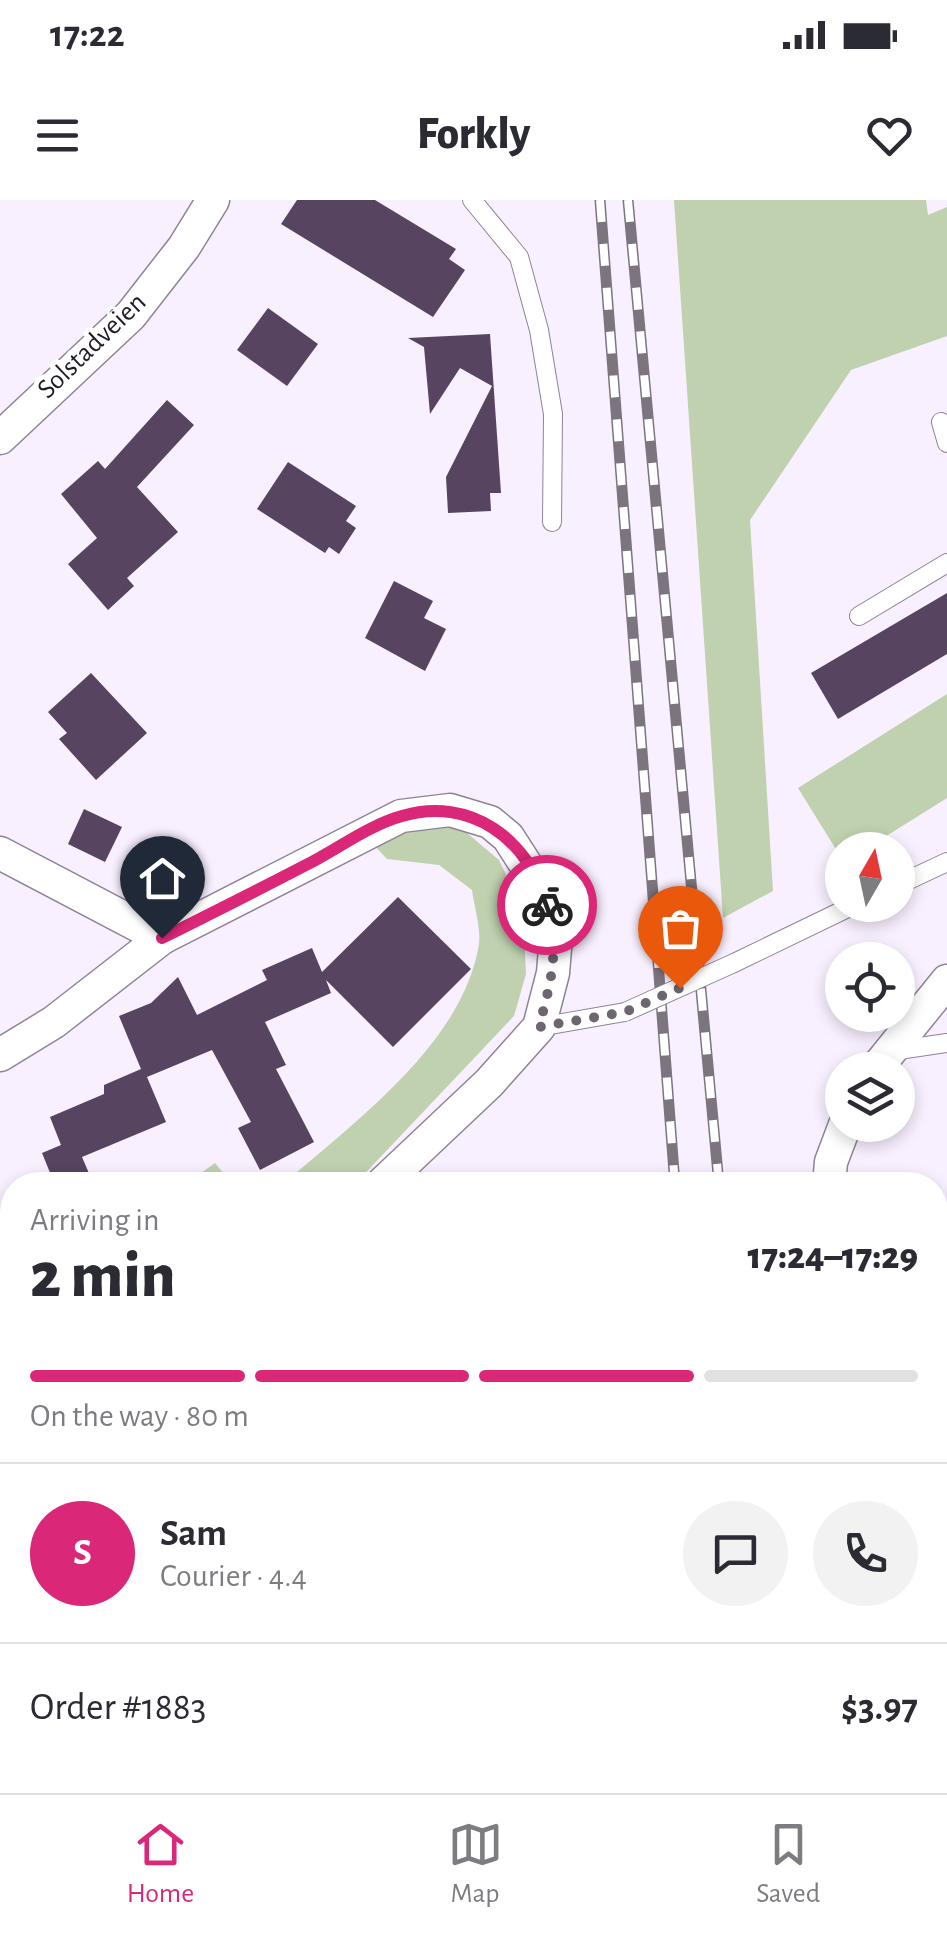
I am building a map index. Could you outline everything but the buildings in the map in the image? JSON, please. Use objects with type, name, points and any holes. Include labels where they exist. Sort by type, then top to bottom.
[{"type":"street","name":"Solstadveien","points":[[0,438],[131,315],[184,247],[213,200]]},
{"type":"street","points":[[0,1055],[54,1022],[162,938],[401,816],[450,810],[490,822],[508,838],[544,894],[556,936],[553,973],[539,1027],[488,1084],[395,1172]]},
{"type":"street","points":[[0,852],[162,938]]},
{"type":"street","points":[[889,1052],[947,982]]},
{"type":"street","points":[[829,1172],[838,1142]]},
{"type":"lane","points":[[472,200],[519,257],[539,330],[553,414],[552,522]]},
{"type":"lane","points":[[941,422],[947,444]]},
{"type":"lane","points":[[859,616],[947,564]]},
{"type":"lane","points":[[915,877],[947,862]]},
{"type":"lane","points":[[539,1027],[625,1012],[825,919]]},
{"type":"lane","points":[[914,1052],[947,1043]]},
{"type":"green space","points":[[674,200],[926,200],[928,215],[947,207],[947,336],[851,370],[750,520],[773,891],[723,918]]},
{"type":"green space","points":[[947,694],[947,798],[893,832],[825,832],[798,788]]},
{"type":"green space","points":[[415,820],[460,827],[499,860],[523,909],[526,974],[514,1016],[366,1172],[297,1172],[372,1107],[429,1048],[452,1015],[469,980],[479,944],[472,890],[439,865],[387,859],[371,842]]},
{"type":"green space","points":[[215,1163],[222,1172],[202,1172]]},
{"type":"railway","points":[[600,200],[674,1172]]},
{"type":"railway","points":[[628,200],[718,1172]]},
{"type":"way so far","points":[[547,905],[556,936],[553,973],[539,1027],[625,1012],[680,988]]},
{"type":"route","points":[[162,938],[401,816],[450,810],[490,822],[508,838],[527,863],[547,905]]}]
